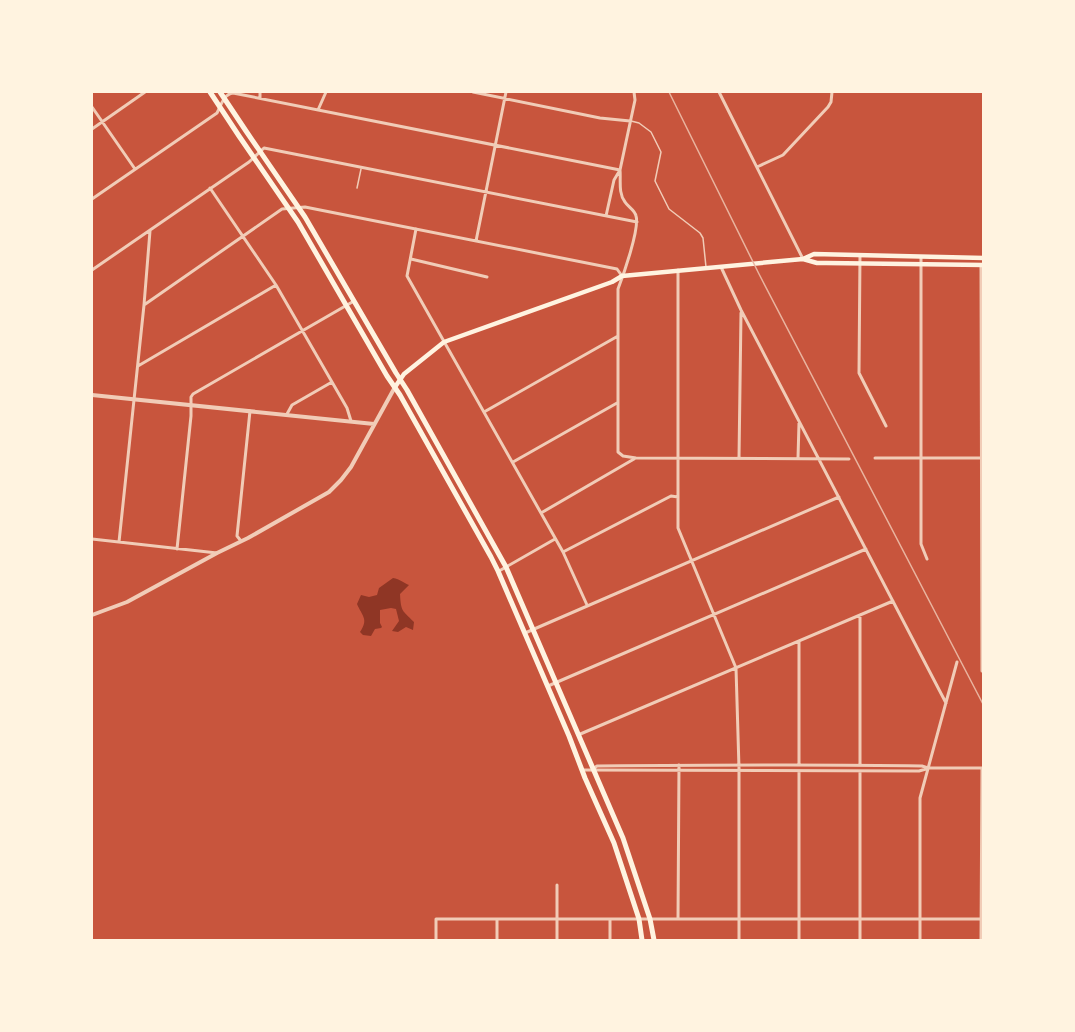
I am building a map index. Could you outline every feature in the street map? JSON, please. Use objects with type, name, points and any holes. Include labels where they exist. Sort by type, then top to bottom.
[{"type":"main road","points":[[210,92],[289,208],[484,543],[548,686],[614,843],[639,919],[642,940]]},
{"type":"main road","points":[[220,92],[298,207],[421,414],[506,567],[623,838],[650,919],[654,940]]},
{"type":"main road","points":[[395,387],[408,371],[444,342],[612,282],[622,276],[803,259],[814,254],[982,258],[982,265],[817,263],[803,259]]},
{"type":"street","points":[[92,129],[145,92]]},
{"type":"street","points":[[260,92],[260,98]]},
{"type":"street","points":[[318,110],[326,92]]},
{"type":"street","points":[[473,92],[600,118],[630,121]]},
{"type":"street","points":[[476,241],[506,92]]},
{"type":"street","points":[[634,92],[635,100],[620,170],[621,195],[635,213],[637,222],[618,289],[618,452],[623,456],[636,458],[849,459]]},
{"type":"street","points":[[719,92],[803,259]]},
{"type":"street","points":[[757,167],[783,155],[828,107],[832,92]]},
{"type":"street","points":[[92,200],[217,113],[229,93],[620,170]]},
{"type":"street","points":[[92,107],[135,170]]},
{"type":"street","points":[[92,270],[254,158],[264,148],[637,222]]},
{"type":"street","points":[[606,216],[614,180],[620,170]]},
{"type":"street","points":[[210,188],[276,285],[347,408],[351,421]]},
{"type":"street","points":[[144,304],[282,209],[298,207],[309,207],[617,269],[622,276]]},
{"type":"street","points":[[416,229],[407,276],[541,513],[587,605]]},
{"type":"street","points":[[119,542],[150,230]]},
{"type":"street","points":[[860,255],[859,373],[886,426]]},
{"type":"street","points":[[921,257],[921,544],[927,559]]},
{"type":"street","points":[[411,259],[487,277]]},
{"type":"street","points":[[982,265],[982,672]]},
{"type":"street","points":[[720,266],[946,703]]},
{"type":"street","points":[[678,270],[678,528],[736,668],[739,765],[739,940]]},
{"type":"street","points":[[138,366],[276,285]]},
{"type":"street","points":[[177,549],[191,416],[190,405],[193,394],[354,301]]},
{"type":"street","points":[[739,458],[741,310]]},
{"type":"street","points":[[484,412],[618,336]]},
{"type":"street","points":[[287,414],[292,405],[332,382]]},
{"type":"street","points":[[92,615],[127,602],[328,492],[351,467],[395,387]]},
{"type":"street","points":[[92,395],[374,424]]},
{"type":"street","points":[[513,462],[617,403]]},
{"type":"street","points":[[241,541],[237,536],[250,411]]},
{"type":"street","points":[[798,458],[800,422]]},
{"type":"street","points":[[541,513],[636,458]]},
{"type":"street","points":[[875,458],[982,458]]},
{"type":"street","points":[[562,552],[671,496],[678,497]]},
{"type":"street","points":[[525,633],[532,628],[839,497]]},
{"type":"street","points":[[92,539],[217,553]]},
{"type":"street","points":[[498,571],[555,539]]},
{"type":"street","points":[[548,686],[866,549]]},
{"type":"street","points":[[982,567],[984,561]]},
{"type":"street","points":[[578,735],[893,601]]},
{"type":"street","points":[[860,615],[860,940]]},
{"type":"street","points":[[799,641],[799,940]]},
{"type":"street","points":[[920,940],[920,798],[957,662]]},
{"type":"street","points":[[593,770],[597,766],[678,765],[860,765],[928,768]]},
{"type":"street","points":[[678,765],[678,919]]},
{"type":"street","points":[[582,770],[739,772],[918,771],[928,768],[983,768],[981,940]]},
{"type":"street","points":[[557,885],[557,940]]},
{"type":"street","points":[[436,940],[436,919],[982,919]]},
{"type":"street","points":[[610,919],[610,940]]},
{"type":"street","points":[[497,920],[497,940]]},
{"type":"lane","points":[[630,121],[645,126],[653,135],[661,152],[655,181],[669,209],[700,233],[703,238],[706,268]]},
{"type":"lane","points":[[357,188],[361,167]]},
{"type":"shaded area","points":[[393,578],[409,585],[400,594],[400,600],[403,610],[414,622],[413,630],[406,627],[398,632],[392,631],[399,621],[396,609],[391,608],[380,610],[381,628],[375,629],[371,636],[363,635],[360,632],[364,618],[357,604],[361,595],[369,597],[377,595],[379,588]]},
{"type":"railway","points":[[669,92],[759,274],[984,706]]}]
